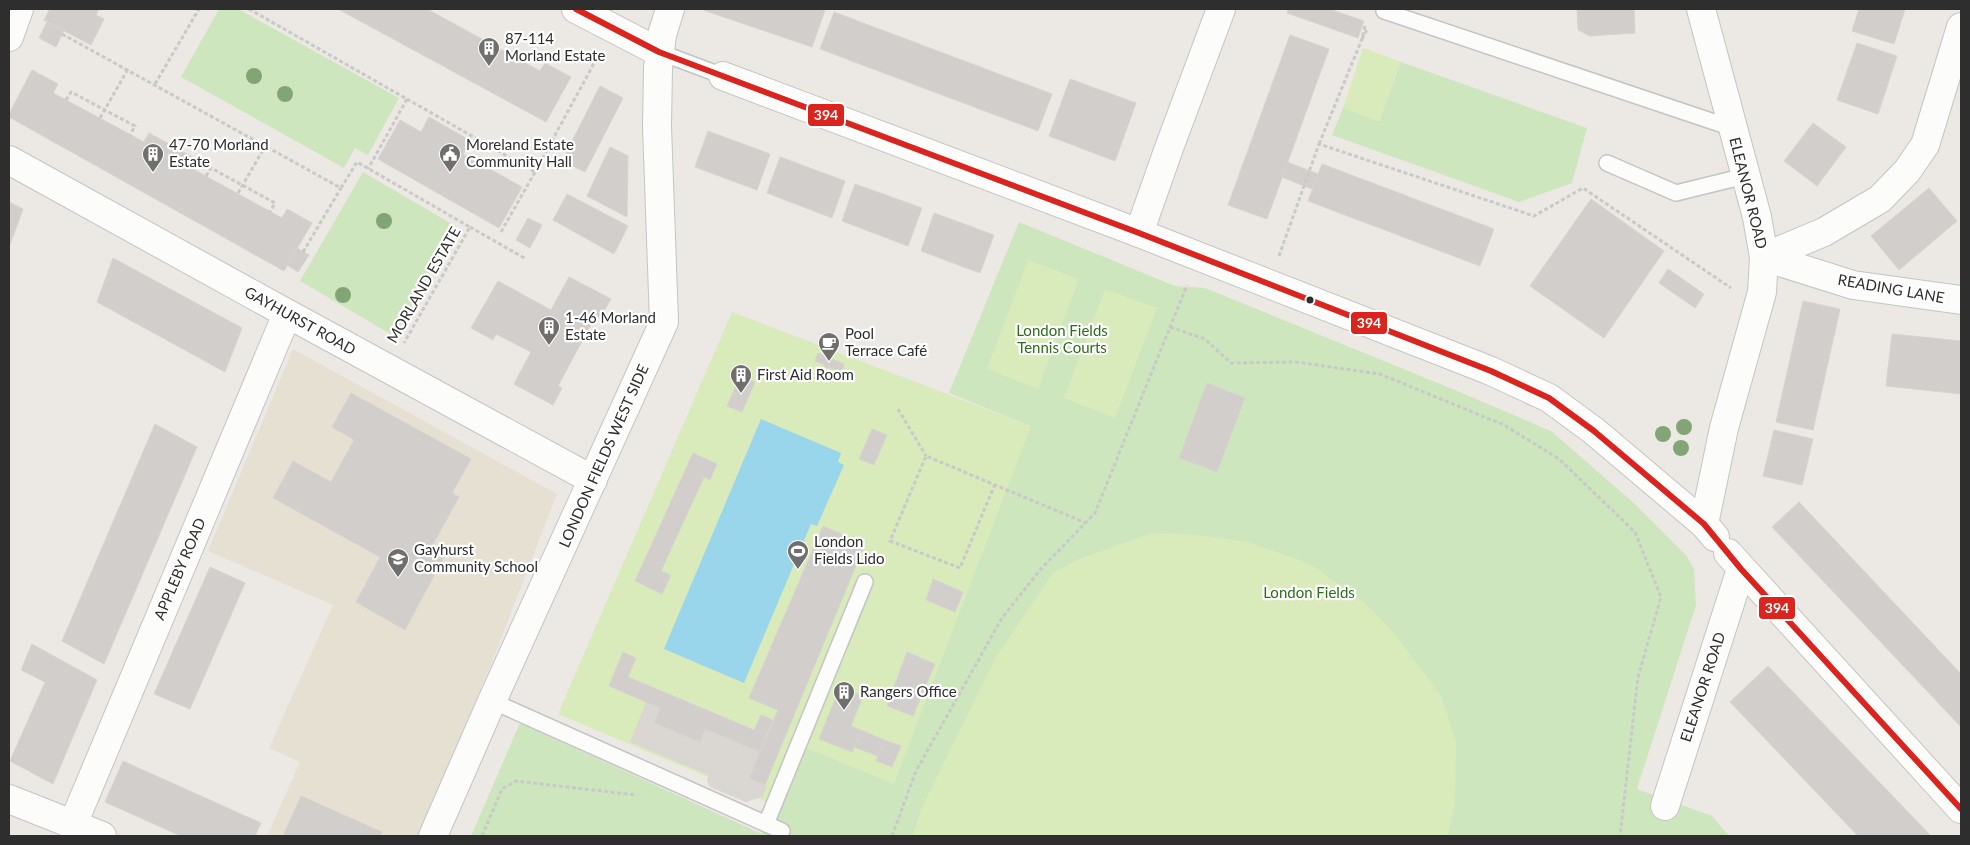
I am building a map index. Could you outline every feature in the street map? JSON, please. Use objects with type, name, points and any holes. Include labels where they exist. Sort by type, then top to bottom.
[{"type":"street","points":[[9,36],[19,9]]},
{"type":"street","points":[[576,9],[659,52]]},
{"type":"street","name":"LONDON FIELDS WEST SIDE","points":[[433,836],[492,701],[664,322],[657,126],[659,52],[670,9]]},
{"type":"street","points":[[1139,233],[1221,9]]},
{"type":"street","name":"ELEANOR ROAD","points":[[1665,806],[1722,546],[1724,428],[1762,292],[1764,257],[1757,217],[1701,9]]},
{"type":"street","points":[[1764,257],[1824,232],[1872,204],[1880,199],[1907,171],[1925,145],[1961,27]]},
{"type":"street","points":[[722,76],[1139,233],[1491,371],[1550,398],[1594,430],[1722,546],[1961,809]]},
{"type":"street","name":"GAYHURST ROAD","points":[[9,160],[593,480]]},
{"type":"street","name":"READING LANE","points":[[1764,257],[1853,285],[1961,300]]},
{"type":"street","name":"APPLEBY ROAD","points":[[73,824],[287,314]]},
{"type":"street","points":[[9,799],[102,836]]},
{"type":"lane","points":[[1384,11],[1732,128]]},
{"type":"lane","points":[[659,52],[722,76]]},
{"type":"lane","points":[[1607,163],[1676,192],[1745,176]]},
{"type":"lane","points":[[766,824],[866,582]]},
{"type":"lane","points":[[492,701],[782,832]]},
{"type":"path","points":[[155,84],[200,9]]},
{"type":"path","points":[[249,9],[535,172]]},
{"type":"path","points":[[1277,261],[1319,144],[1368,23]]},
{"type":"path","points":[[62,34],[341,188]]},
{"type":"path","points":[[501,232],[599,55]]},
{"type":"path","points":[[100,118],[128,69]]},
{"type":"path","points":[[66,100],[71,92],[135,126],[130,135]]},
{"type":"path","points":[[303,252],[357,162],[368,168],[407,99]]},
{"type":"path","points":[[1319,144],[1534,216],[1583,188],[1758,307]]},
{"type":"path","points":[[238,193],[266,146]]},
{"type":"path","points":[[206,176],[211,168],[275,202],[270,212]]},
{"type":"path","name":"MORLAND ESTATE","points":[[368,168],[470,227],[389,369]]},
{"type":"path","points":[[470,227],[526,259]]},
{"type":"path","points":[[892,836],[916,771],[1002,618],[1040,570],[1095,514],[1189,279]]},
{"type":"path","points":[[1170,327],[1205,339],[1231,363],[1296,362],[1380,374],[1504,425],[1559,459],[1635,532],[1661,597],[1638,678],[1620,836]]},
{"type":"path","points":[[898,409],[926,456],[1086,523]]},
{"type":"path","points":[[926,456],[890,541],[960,568],[995,484]]},
{"type":"path","points":[[482,836],[502,789],[516,780],[638,795]]},
{"type":"shaded area","name":"Gayhurst Community School","points":[[293,349],[557,494],[494,657],[419,836],[267,836],[300,762],[269,748],[333,605],[208,551]]},
{"type":"shaded area","points":[[646,702],[660,708],[654,723],[699,742],[705,729],[760,752],[749,778],[767,786],[762,797],[746,802],[710,787],[707,781],[708,775],[630,742]]},
{"type":"green space","points":[[219,9],[238,9],[399,98],[368,155],[355,148],[344,168],[181,77]]},
{"type":"green space","points":[[1363,48],[1401,62],[1379,121],[1343,108]]},
{"type":"green space","points":[[1401,62],[1587,128],[1572,183],[1519,202],[1332,135],[1343,108],[1379,121]]},
{"type":"green space","points":[[363,172],[457,227],[394,336],[300,281]]},
{"type":"green space","name":"London Fields","points":[[1019,222],[1175,286],[1205,288],[1551,431],[1635,504],[1686,555],[1694,569],[1696,605],[1637,789],[1712,816],[1729,836],[471,836],[520,723],[762,834],[797,743],[1030,426],[949,393]]},
{"type":"green space","points":[[1028,260],[1079,279],[1038,389],[987,369]]},
{"type":"green space","points":[[1105,289],[1157,308],[1115,418],[1064,398]]},
{"type":"green space","name":"London Fields Lido","points":[[732,312],[1031,426],[894,784],[797,744],[772,804],[558,714]]},
{"type":"green space","points":[[1153,533],[1197,535],[1248,542],[1310,564],[1366,604],[1395,634],[1442,697],[1456,742],[1455,801],[1448,836],[913,836],[921,809],[996,657],[1053,573],[1079,559]]},
{"type":"water","points":[[761,419],[841,453],[838,462],[844,465],[817,526],[811,524],[744,683],[664,649]]},
{"type":"building","points":[[50,9],[99,9],[96,15],[104,19],[91,45],[44,20]]},
{"type":"building","name":"87-114 Morland Estate","points":[[338,9],[430,9],[540,71],[545,63],[571,77],[546,122]]},
{"type":"building","points":[[703,9],[821,9],[825,10],[812,47]]},
{"type":"building","points":[[1288,9],[1329,9],[1364,21],[1358,38],[1287,13]]},
{"type":"building","points":[[1577,9],[1634,9],[1635,33],[1590,36],[1578,30]]},
{"type":"building","points":[[1859,9],[1905,9],[1894,44],[1852,31]]},
{"type":"building","points":[[834,12],[1052,94],[1038,131],[820,49]]},
{"type":"building","points":[[47,22],[64,30],[56,47],[39,38]]},
{"type":"building","points":[[1290,35],[1329,49],[1267,219],[1228,205]]},
{"type":"building","points":[[1857,43],[1897,56],[1878,114],[1837,100]]},
{"type":"building","name":"47-70 Morland Estate","points":[[32,70],[58,84],[53,93],[144,142],[149,133],[198,160],[193,169],[282,218],[287,209],[312,223],[284,271],[9,117]]},
{"type":"building","points":[[1070,79],[1136,103],[1115,161],[1049,136]]},
{"type":"building","points":[[600,86],[623,98],[585,172],[562,161]]},
{"type":"building","name":"Moreland Estate Community Hall","points":[[429,117],[471,141],[463,154],[522,187],[499,228],[378,159],[400,120],[421,132]]},
{"type":"building","points":[[1813,123],[1846,147],[1817,186],[1784,161]]},
{"type":"building","points":[[708,131],[770,154],[757,190],[695,167]]},
{"type":"building","points":[[610,147],[628,156],[627,217],[587,196]]},
{"type":"building","points":[[780,157],[845,181],[832,218],[767,193]]},
{"type":"building","points":[[1287,162],[1318,174],[1312,189],[1282,177]]},
{"type":"building","points":[[1322,164],[1494,229],[1480,266],[1308,201]]},
{"type":"building","points":[[855,184],[922,208],[908,246],[842,221]]},
{"type":"building","points":[[1929,188],[1957,221],[1899,270],[1871,236]]},
{"type":"building","points":[[567,194],[628,226],[614,254],[553,220]]},
{"type":"building","points":[[1591,199],[1664,251],[1604,338],[1530,286]]},
{"type":"building","points":[[9,202],[23,209],[9,247]]},
{"type":"building","points":[[934,213],[994,235],[980,273],[921,251]]},
{"type":"building","points":[[528,218],[542,225],[530,248],[516,240]]},
{"type":"building","points":[[297,248],[309,255],[298,272],[287,265]]},
{"type":"building","points":[[113,258],[242,328],[225,372],[97,302]]},
{"type":"building","points":[[1668,269],[1704,294],[1695,308],[1659,283]]},
{"type":"building","name":"1-46 Morland Estate","points":[[569,277],[611,299],[600,318],[596,315],[558,386],[562,388],[553,405],[514,384],[531,352],[496,334],[493,340],[471,328],[498,281],[551,310]]},
{"type":"building","points":[[1803,301],[1840,309],[1813,430],[1776,422]]},
{"type":"building","points":[[1892,334],[1961,341],[1961,394],[1886,386]]},
{"type":"building","name":"Pool Terrace Café","points":[[818,353],[844,364],[842,371],[825,367],[823,364],[815,361]]},
{"type":"building","name":"First Aid Room","points":[[740,376],[755,382],[742,412],[727,406]]},
{"type":"building","points":[[1207,383],[1245,398],[1217,472],[1179,458]]},
{"type":"building","points":[[351,393],[471,459],[452,493],[459,497],[430,550],[444,557],[405,630],[356,602],[380,557],[273,498],[293,461],[331,482],[354,440],[332,427]]},
{"type":"building","points":[[155,424],[197,447],[104,664],[62,641]]},
{"type":"building","points":[[872,429],[887,435],[874,465],[859,459]]},
{"type":"building","points":[[1774,430],[1813,439],[1802,485],[1763,476]]},
{"type":"building","points":[[693,453],[717,464],[710,480],[704,477],[661,571],[671,575],[662,594],[635,581]]},
{"type":"building","points":[[1799,502],[1961,674],[1961,727],[1772,527]]},
{"type":"building","points":[[823,526],[865,544],[765,785],[749,778],[778,710],[749,698]]},
{"type":"building","points":[[210,567],[245,583],[190,709],[154,694]]},
{"type":"building","points":[[933,579],[963,592],[955,612],[926,600]]},
{"type":"building","points":[[32,644],[97,680],[53,784],[10,761],[45,682],[21,670]]},
{"type":"building","points":[[623,652],[636,658],[628,677],[754,730],[761,715],[773,720],[760,752],[705,729],[700,742],[654,723],[660,708],[609,686]]},
{"type":"building","points":[[907,652],[935,664],[913,716],[887,706]]},
{"type":"building","points":[[1768,666],[1931,836],[1858,836],[1730,702]]},
{"type":"building","name":"Rangers Office","points":[[840,687],[863,696],[851,726],[861,730],[852,752],[819,739]]},
{"type":"building","points":[[861,730],[884,740],[878,756],[854,747]]},
{"type":"building","points":[[884,740],[901,746],[892,767],[876,761]]},
{"type":"building","points":[[123,761],[261,823],[255,836],[181,836],[105,802]]},
{"type":"building","points":[[301,796],[382,832],[380,836],[283,836]]},
{"type":"transit line","name":"394","points":[[576,9],[659,52],[1139,233],[1491,371],[1549,398],[1594,431],[1704,524],[1741,569],[1961,809]]},
{"type":"place","name":"87-114 Morland Estate","points":[[489,67]]},
{"type":"place","name":"47-70 Morland Estate","points":[[153,173]]},
{"type":"place","name":"Moreland Estate Community Hall","points":[[450,173]]},
{"type":"place","name":"1-46 Morland Estate","points":[[549,346]]},
{"type":"place","name":"Pool Terrace Café","points":[[829,362]]},
{"type":"place","name":"First Aid Room","points":[[741,394]]},
{"type":"place","name":"London Fields Lido","points":[[798,570]]},
{"type":"place","name":"Gayhurst Community School","points":[[398,578]]},
{"type":"place","name":"Rangers Office","points":[[844,711]]},
{"type":"park label","name":"London Fields Tennis Courts","points":[[1062,340]]}]
